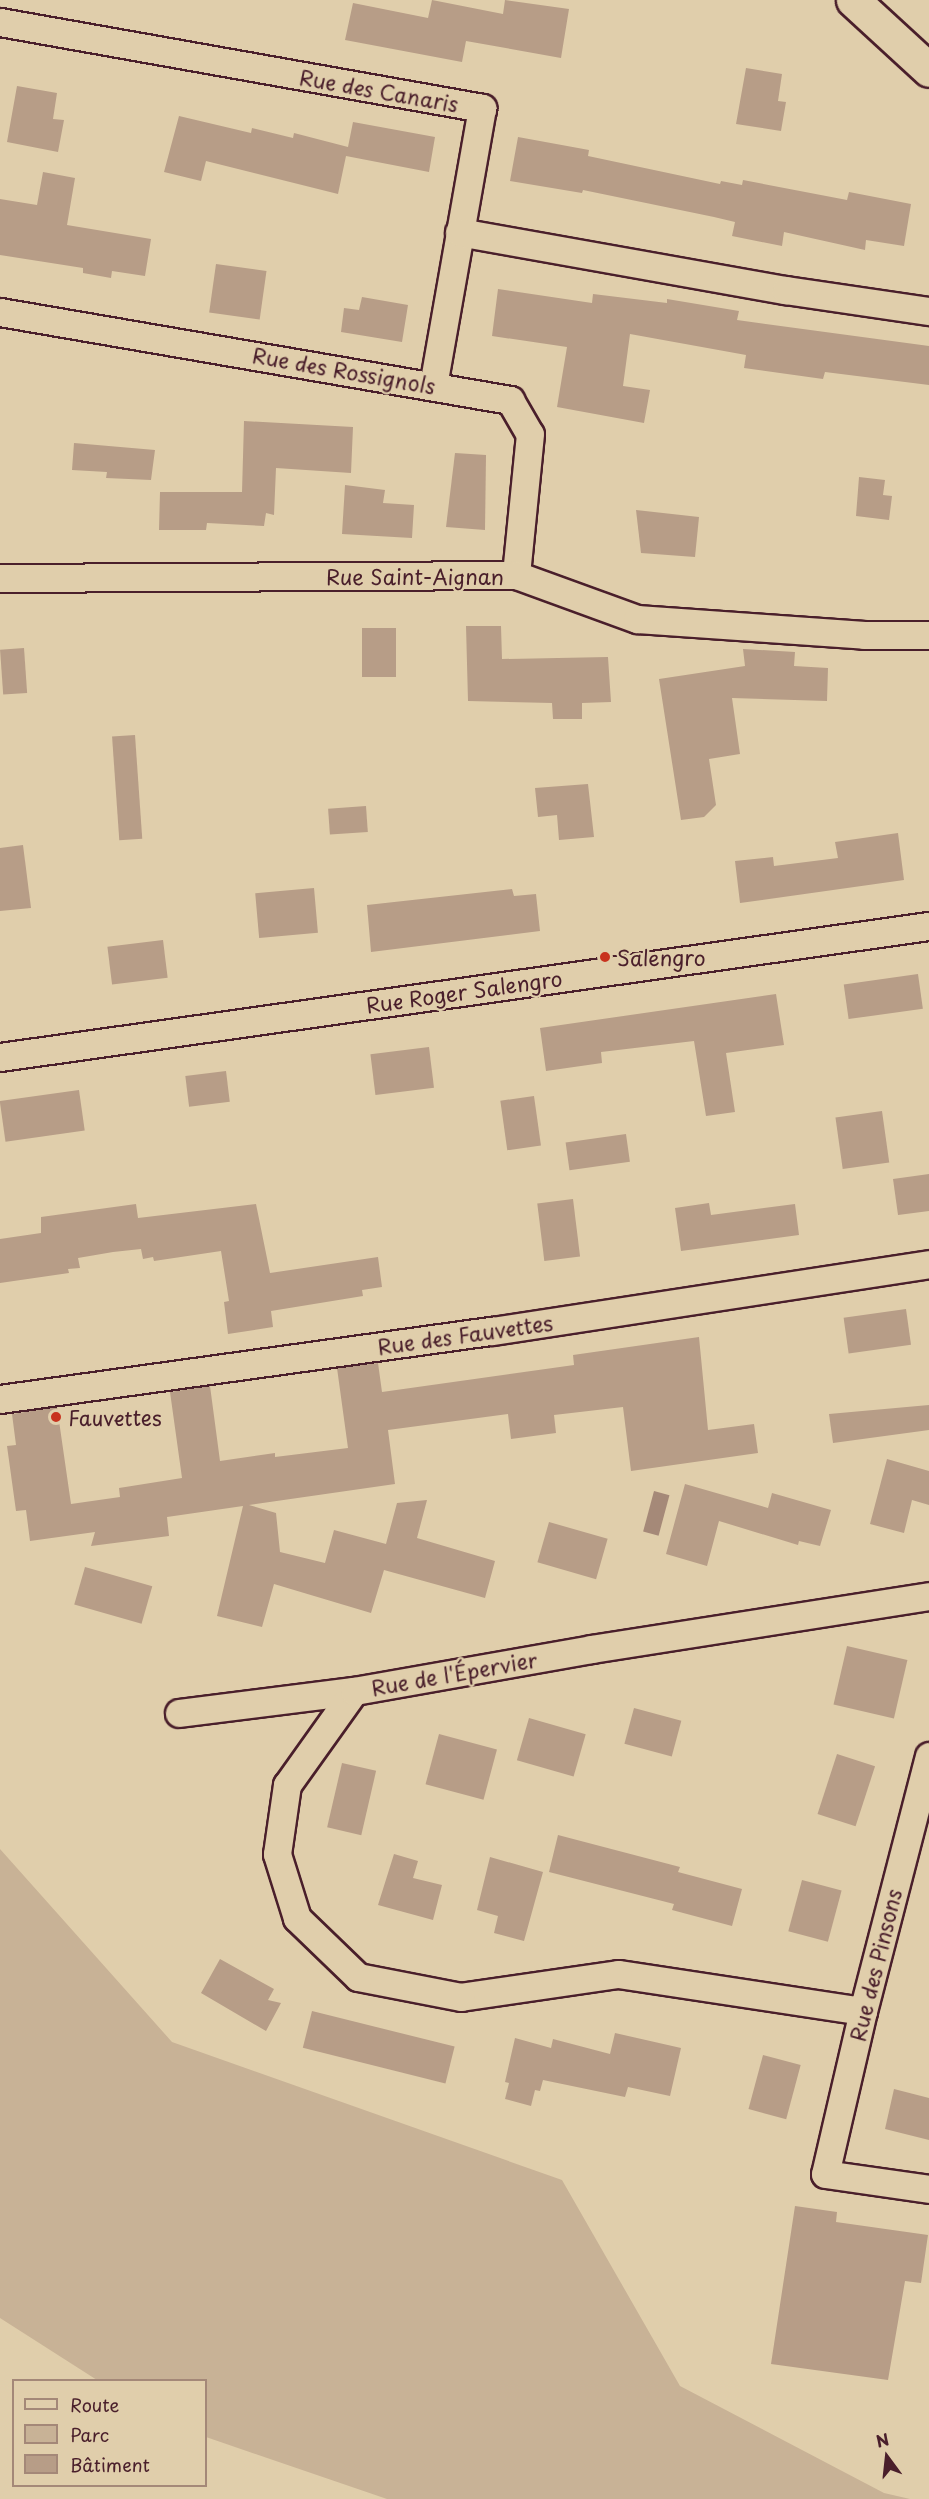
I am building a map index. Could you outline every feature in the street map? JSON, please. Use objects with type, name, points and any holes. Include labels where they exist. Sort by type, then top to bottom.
[{"type":"main road","points":[[853,0],[929,70]]},
{"type":"street","name":"Rue des Canaris","points":[[0,22],[482,108],[433,386]]},
{"type":"street","points":[[459,232],[786,290],[929,311]]},
{"type":"street","name":"Rue des Rossignols","points":[[0,312],[510,400],[530,434],[516,575]]},
{"type":"street","name":"Rue Saint-Aignan","points":[[0,578],[516,575],[637,619],[864,635],[929,635]]},
{"type":"street","name":"Rue Roger Salengro","points":[[0,1057],[929,926]]},
{"type":"street","name":"Rue des Fauvettes","points":[[0,1399],[492,1331],[929,1264]]},
{"type":"street","name":"Rue de l'Épervier","points":[[862,2011],[618,1974],[461,1997],[358,1977],[297,1918],[277,1854],[286,1785],[354,1691],[591,1648],[929,1596]]},
{"type":"street","points":[[179,1713],[354,1691]]},
{"type":"street","name":"Rue des Pinsons","points":[[929,1756],[862,2011],[825,2174],[929,2188]]},
{"type":"green space","points":[[0,1849],[172,2042],[562,2180],[680,2386],[884,2493],[910,2499],[387,2499],[207,2437],[207,2379],[95,2379],[0,2318]]},
{"type":"shaded area","points":[[654,1491],[669,1495],[659,1536],[643,1532]]},
{"type":"building","points":[[432,0],[503,14],[505,0],[569,9],[561,58],[466,41],[462,62],[345,40],[353,3],[428,18]]},
{"type":"building","points":[[746,68],[782,74],[778,101],[786,102],[781,131],[736,124]]},
{"type":"building","points":[[17,86],[57,93],[53,119],[64,120],[58,152],[7,142]]},
{"type":"building","points":[[179,116],[251,133],[252,128],[293,138],[294,133],[348,147],[353,122],[435,137],[429,172],[346,156],[338,194],[206,161],[201,181],[164,172]]},
{"type":"building","points":[[518,137],[589,150],[588,156],[720,184],[721,181],[742,185],[743,180],[847,200],[849,192],[911,204],[904,246],[866,240],[865,250],[784,232],[782,246],[732,236],[735,222],[583,190],[582,193],[510,181]]},
{"type":"building","points":[[43,172],[75,178],[67,225],[151,239],[145,276],[112,271],[111,278],[83,273],[83,268],[0,255],[0,199],[37,205]]},
{"type":"building","points":[[216,264],[267,271],[260,320],[209,313]]},
{"type":"building","points":[[498,289],[592,303],[593,294],[667,303],[667,299],[739,311],[737,320],[929,346],[929,385],[825,372],[823,379],[744,368],[746,355],[630,334],[623,386],[650,390],[644,423],[557,407],[567,347],[492,336]]},
{"type":"building","points":[[362,297],[408,305],[402,342],[341,332],[344,308],[359,310]]},
{"type":"building","points":[[244,421],[353,427],[351,473],[276,468],[274,515],[266,513],[264,526],[207,523],[206,530],[159,530],[160,492],[242,492]]},
{"type":"building","points":[[74,443],[155,450],[151,480],[106,478],[107,472],[72,470]]},
{"type":"building","points":[[455,453],[486,455],[485,530],[446,527]]},
{"type":"building","points":[[859,477],[885,480],[883,495],[892,496],[889,520],[856,516]]},
{"type":"building","points":[[345,485],[385,490],[383,503],[414,505],[412,538],[342,534]]},
{"type":"building","points":[[636,510],[699,517],[695,557],[641,553]]},
{"type":"building","points":[[466,626],[501,626],[502,659],[608,657],[611,702],[582,703],[582,719],[553,719],[552,703],[468,701]]},
{"type":"building","points":[[362,628],[396,628],[396,677],[362,677]]},
{"type":"building","points":[[24,648],[27,693],[3,695],[0,650]]},
{"type":"building","points":[[743,649],[795,652],[794,666],[828,668],[827,701],[732,698],[740,754],[709,759],[716,805],[704,817],[681,820],[659,679],[745,666]]},
{"type":"building","points":[[135,735],[142,839],[119,840],[112,737]]},
{"type":"building","points":[[588,784],[594,837],[559,840],[557,815],[538,817],[535,788]]},
{"type":"building","points":[[366,806],[368,832],[330,835],[328,809]]},
{"type":"building","points":[[898,833],[904,880],[740,903],[735,861],[773,857],[774,866],[838,858],[835,842]]},
{"type":"building","points":[[23,845],[31,908],[0,911],[0,848]]},
{"type":"building","points":[[314,888],[318,933],[259,938],[255,893]]},
{"type":"building","points":[[512,889],[514,896],[536,894],[540,931],[371,952],[367,905]]},
{"type":"building","points":[[163,940],[168,978],[112,985],[107,947]]},
{"type":"building","points":[[918,974],[923,1009],[849,1019],[844,984]]},
{"type":"building","points":[[776,994],[784,1045],[726,1053],[735,1112],[706,1116],[694,1041],[601,1052],[602,1063],[546,1071],[540,1028]]},
{"type":"building","points":[[429,1047],[434,1088],[375,1095],[370,1054]]},
{"type":"building","points":[[226,1071],[230,1102],[189,1107],[185,1076]]},
{"type":"building","points":[[79,1090],[85,1131],[5,1142],[0,1101]]},
{"type":"building","points":[[534,1096],[541,1146],[507,1150],[500,1101]]},
{"type":"building","points":[[882,1111],[889,1162],[843,1169],[835,1118]]},
{"type":"building","points":[[626,1134],[630,1162],[569,1170],[566,1142]]},
{"type":"building","points":[[929,1174],[929,1211],[898,1215],[893,1179]]},
{"type":"building","points":[[573,1199],[580,1257],[544,1261],[537,1203]]},
{"type":"building","points":[[709,1203],[711,1215],[795,1204],[799,1235],[681,1251],[675,1208]]},
{"type":"building","points":[[136,1204],[138,1218],[256,1204],[270,1273],[378,1257],[382,1287],[362,1290],[363,1296],[271,1311],[273,1327],[228,1334],[224,1302],[229,1301],[221,1251],[154,1261],[153,1257],[143,1259],[141,1249],[113,1252],[78,1258],[80,1268],[68,1269],[69,1273],[0,1283],[0,1239],[41,1233],[41,1217]]},
{"type":"building","points":[[906,1309],[911,1345],[849,1353],[844,1318]]},
{"type":"building","points":[[699,1337],[708,1430],[754,1424],[758,1453],[631,1471],[623,1407],[554,1415],[556,1433],[511,1439],[508,1414],[388,1430],[395,1484],[249,1505],[276,1513],[280,1552],[325,1563],[334,1530],[386,1544],[397,1503],[427,1500],[417,1538],[495,1561],[485,1598],[384,1570],[371,1613],[274,1584],[262,1627],[217,1616],[243,1506],[167,1517],[169,1536],[91,1546],[95,1532],[30,1541],[26,1510],[16,1511],[7,1446],[16,1445],[12,1414],[57,1407],[71,1504],[120,1497],[119,1488],[182,1478],[170,1392],[210,1386],[220,1461],[275,1453],[275,1457],[348,1448],[337,1368],[378,1363],[382,1392],[574,1365],[573,1355]]},
{"type":"building","points":[[929,1405],[929,1430],[833,1443],[829,1414]]},
{"type":"building","points":[[887,1459],[929,1471],[929,1505],[912,1500],[904,1533],[870,1524]]},
{"type":"building","points":[[685,1484],[768,1508],[772,1493],[831,1510],[820,1546],[799,1541],[798,1545],[719,1521],[707,1566],[666,1554]]},
{"type":"building","points":[[549,1522],[608,1539],[596,1579],[537,1562]]},
{"type":"building","points":[[85,1567],[152,1586],[142,1624],[74,1604]]},
{"type":"building","points":[[847,1646],[907,1660],[894,1718],[834,1704]]},
{"type":"building","points":[[634,1708],[681,1721],[672,1756],[624,1744]]},
{"type":"building","points":[[529,1718],[586,1734],[574,1777],[517,1760]]},
{"type":"building","points":[[439,1734],[497,1750],[483,1800],[426,1784]]},
{"type":"building","points":[[837,1754],[875,1766],[856,1826],[818,1814]]},
{"type":"building","points":[[342,1763],[376,1771],[361,1835],[327,1827]]},
{"type":"building","points":[[558,1835],[680,1867],[678,1872],[742,1889],[732,1926],[672,1910],[674,1904],[549,1872]]},
{"type":"building","points":[[394,1854],[418,1861],[413,1878],[442,1885],[433,1920],[378,1905]]},
{"type":"building","points":[[490,1857],[543,1872],[524,1941],[494,1933],[498,1916],[477,1910]]},
{"type":"building","points":[[802,1880],[842,1891],[828,1942],[788,1931]]},
{"type":"building","points":[[220,1959],[274,1989],[268,2000],[281,2003],[266,2031],[201,1993]]},
{"type":"building","points":[[312,2011],[455,2047],[445,2083],[303,2048]]},
{"type":"building","points":[[615,2033],[681,2048],[670,2096],[628,2087],[625,2097],[543,2080],[540,2091],[535,2090],[531,2106],[505,2099],[509,2083],[505,2082],[515,2038],[551,2048],[553,2039],[610,2054]]},
{"type":"building","points":[[763,2055],[801,2065],[786,2119],[749,2109]]},
{"type":"building","points":[[894,2089],[929,2098],[929,2140],[885,2129]]},
{"type":"building","points":[[795,2206],[837,2212],[836,2222],[928,2235],[921,2283],[905,2281],[888,2380],[771,2364]]},
{"type":"place","name":"Salengro","points":[[605,957]]},
{"type":"place","name":"Fauvettes","points":[[56,1417]]}]
